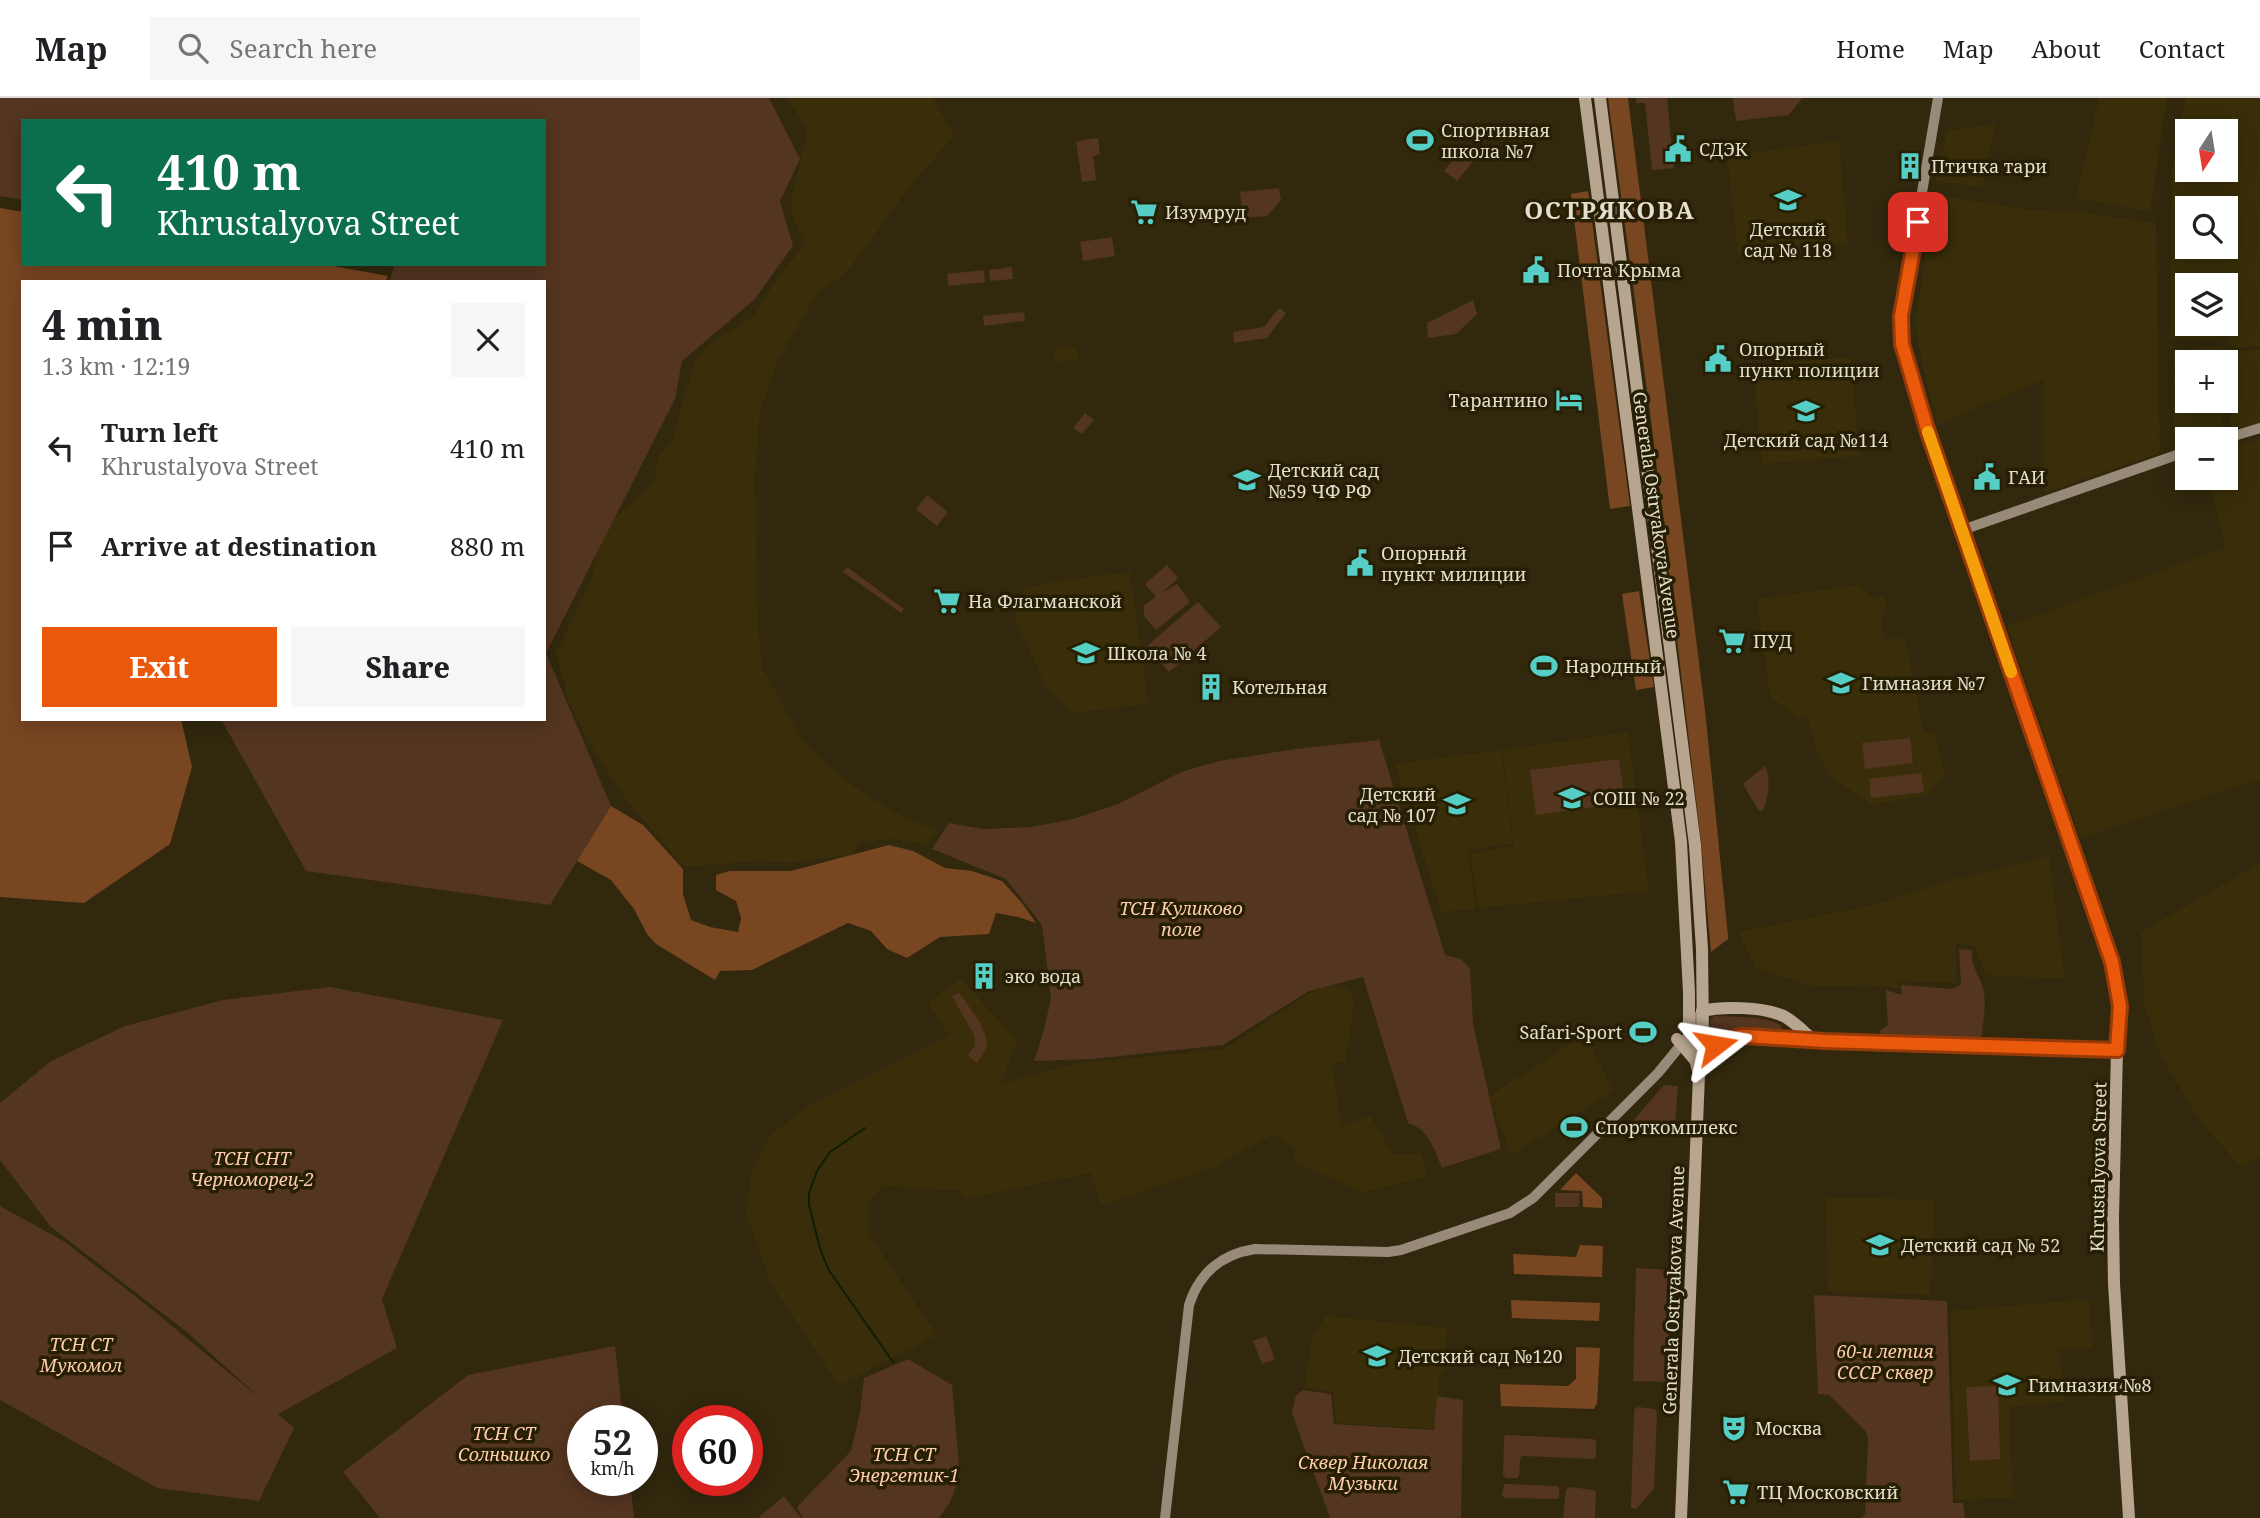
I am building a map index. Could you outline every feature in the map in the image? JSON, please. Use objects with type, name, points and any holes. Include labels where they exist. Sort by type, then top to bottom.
[{"type":"main road","name":"Generala Ostryakova Avenue","points":[[1585,98],[1681,842],[1689,992],[1687,1039],[1698,1063],[1681,1518]]},
{"type":"main road","name":"Generala Ostryakova Avenue","points":[[1600,98],[1695,845],[1702,949],[1702,1011],[1687,1039]]},
{"type":"main road","name":"Khrustalyova Street","points":[[1938,98],[1901,316],[1902,344],[1963,532],[2112,962],[2120,1006],[2113,1218],[2114,1284],[2129,1518]]},
{"type":"main road","points":[[2238,435],[2260,428]]},
{"type":"main road","points":[[1963,532],[2175,456]]},
{"type":"main road","points":[[1702,1011],[1715,1008],[1767,1011],[1782,1015],[1812,1039]]},
{"type":"main road","points":[[1779,1037],[1786,1026],[1782,1015]]},
{"type":"main road","points":[[1658,1073],[1687,1039],[1739,1036],[2117,1050]]},
{"type":"main road","points":[[1698,1063],[1716,1045],[1739,1036]]},
{"type":"main road","points":[[1687,1039],[1698,1063]]},
{"type":"main road","points":[[1164,1518],[1189,1305],[1201,1280],[1214,1265],[1233,1254],[1255,1249],[1401,1250],[1510,1213],[1533,1198],[1668,1064],[1679,1059],[1698,1063]]},
{"type":"shaded area","points":[[787,98],[933,98],[954,136],[914,181],[852,265],[838,279],[819,291],[779,358],[760,412],[755,473],[757,610],[762,667],[801,738],[829,766],[864,794],[906,818],[937,830],[927,844],[892,839],[859,842],[853,854],[789,863],[759,861],[684,867],[631,806],[596,754],[569,703],[556,653],[592,579],[598,543],[614,519],[655,481],[658,457],[674,438],[696,359],[710,343],[753,317],[779,276],[805,244],[792,217],[792,197],[807,130]]},
{"type":"shaded area","points":[[1608,98],[1628,98],[1705,710],[1728,936],[1728,939],[1711,952],[1701,842],[1652,428]]},
{"type":"shaded area","points":[[2099,98],[2167,98],[2150,212],[2076,198]]},
{"type":"shaded area","points":[[2186,98],[2260,98],[2260,346],[2232,348],[2226,338],[2170,340],[2172,169],[2175,154],[2175,182],[2238,182],[2238,119],[2182,119]]},
{"type":"shaded area","points":[[1995,124],[1982,187],[1936,181],[1947,131]]},
{"type":"shaded area","name":"Детский сад № 118","points":[[1839,141],[1848,244],[1738,254],[1727,156]]},
{"type":"shaded area","points":[[1588,191],[1630,506],[1610,509],[1571,194]]},
{"type":"shaded area","points":[[1935,195],[2031,210],[2073,211],[2156,223],[2160,453],[2044,493],[2043,380],[1937,425],[1917,339],[1916,319]]},
{"type":"shaded area","points":[[0,208],[21,212],[21,266],[333,266],[388,276],[386,280],[21,280],[21,721],[181,721],[192,767],[170,844],[84,903],[0,897]]},
{"type":"shaded area","points":[[2222,346],[2223,350],[2183,350]]},
{"type":"shaded area","points":[[1077,347],[1079,359],[1055,362],[1053,349]]},
{"type":"shaded area","points":[[2260,350],[2260,423],[2238,430],[2238,427],[2229,427],[2230,413],[2238,413],[2238,351]]},
{"type":"shaded area","points":[[2173,351],[2175,413],[2222,413],[2221,427],[2175,427],[2174,448]]},
{"type":"shaded area","name":"Детский сад №114","points":[[1851,357],[1859,456],[1762,464],[1753,366]]},
{"type":"shaded area","points":[[2260,439],[2260,779],[2080,838],[2007,626],[2226,547],[2210,490],[2238,490],[2238,445]]},
{"type":"shaded area","name":"Школа № 4","points":[[1130,572],[1149,704],[1073,713],[1046,688],[1015,618],[1024,589],[1063,580]]},
{"type":"shaded area","name":"Гимназия №7","points":[[1859,585],[1873,597],[1885,597],[1887,605],[1882,616],[1884,639],[1905,639],[1924,733],[1935,733],[1945,775],[1927,795],[1872,805],[1829,775],[1814,744],[1807,716],[1797,717],[1770,696],[1757,599]]},
{"type":"shaded area","points":[[1639,591],[1654,687],[1636,690],[1622,594]]},
{"type":"shaded area","name":"СОШ № 22","points":[[1628,732],[1649,891],[1479,908],[1470,854],[1514,846],[1502,750]]},
{"type":"shaded area","name":"Детский сад № 107","points":[[1501,750],[1513,843],[1468,850],[1476,909],[1441,912],[1395,764]]},
{"type":"shaded area","points":[[611,806],[643,825],[683,869],[683,894],[691,920],[710,927],[738,932],[741,918],[736,901],[716,890],[716,875],[729,871],[791,871],[889,845],[913,851],[945,868],[972,871],[1002,881],[1036,923],[996,913],[989,934],[940,937],[907,958],[887,949],[871,931],[848,923],[752,970],[720,971],[715,980],[656,944],[647,934],[634,909],[611,880],[577,861]]},
{"type":"shaded area","points":[[2049,856],[2065,979],[1986,975],[1974,946],[1956,944],[1956,983],[1898,981],[1898,989],[1868,985],[1815,987],[1756,968],[1738,932],[1874,905],[1951,880]]},
{"type":"shaded area","points":[[2260,863],[2260,1157],[2241,1166],[2203,1126],[2160,1055],[2144,1004],[2141,932]]},
{"type":"shaded area","points":[[961,979],[1017,1040],[1001,1084],[1073,1064],[1224,1049],[1327,982],[1350,990],[1354,1005],[1346,1061],[1332,1064],[1342,1126],[1370,1116],[1393,1154],[1422,1153],[1426,1177],[1363,1192],[1293,1162],[1295,1148],[1273,1135],[1214,1167],[1102,1206],[1090,1173],[965,1199],[961,1191],[884,1186],[868,1203],[869,1234],[937,1335],[839,1386],[770,1282],[746,1213],[751,1172],[770,1135],[805,1108],[949,1036],[928,1002]]},
{"type":"shaded area","points":[[1585,1035],[1614,1091],[1511,1155],[1489,1096]]},
{"type":"shaded area","points":[[1576,1173],[1602,1198],[1602,1208],[1583,1207],[1582,1191],[1560,1190]]},
{"type":"shaded area","name":"Детский сад № 52","points":[[1826,1197],[1934,1200],[1931,1295],[1828,1291]]},
{"type":"shaded area","points":[[1580,1245],[1603,1246],[1602,1277],[1514,1274],[1513,1254],[1576,1257]]},
{"type":"shaded area","name":"Гимназия №8","points":[[2089,1299],[2093,1348],[2059,1350],[2064,1402],[2009,1407],[2013,1498],[1956,1500],[1950,1311]]},
{"type":"shaded area","points":[[1511,1300],[1600,1303],[1599,1321],[1512,1318]]},
{"type":"shaded area","name":"Детский сад №120","points":[[1326,1316],[1447,1328],[1444,1374],[1439,1374],[1438,1429],[1336,1423],[1333,1392],[1304,1388],[1312,1339]]},
{"type":"shaded area","points":[[1576,1347],[1600,1348],[1597,1403],[1594,1409],[1501,1406],[1500,1384],[1568,1386],[1576,1379]]},
{"type":"green space","points":[[0,98],[769,98],[800,159],[780,201],[793,246],[754,300],[682,361],[675,399],[546,653],[546,280],[390,280],[394,267],[389,266],[546,266],[546,119],[21,119],[21,200],[0,196]]},
{"type":"green space","points":[[1636,98],[1667,98],[1674,168],[1652,170],[1645,103],[1636,103]]},
{"type":"green space","points":[[1733,98],[1802,98],[1789,115],[1736,121]]},
{"type":"green space","points":[[1098,138],[1100,155],[1093,156],[1096,180],[1082,182],[1076,141]]},
{"type":"green space","points":[[1462,148],[1475,159],[1457,181],[1444,171]]},
{"type":"green space","points":[[1279,188],[1281,200],[1267,216],[1243,218],[1240,192]]},
{"type":"green space","points":[[1112,237],[1115,256],[1083,261],[1080,242]]},
{"type":"green space","points":[[1012,267],[1013,279],[990,281],[989,270]]},
{"type":"green space","points":[[984,270],[985,282],[948,286],[947,274]]},
{"type":"green space","points":[[1473,300],[1477,314],[1456,334],[1428,338],[1427,323]]},
{"type":"green space","points":[[1279,308],[1286,313],[1267,338],[1234,343],[1233,332],[1264,327]]},
{"type":"green space","points":[[1024,312],[1025,321],[984,326],[983,316]]},
{"type":"green space","points":[[1085,413],[1094,420],[1082,434],[1073,428]]},
{"type":"green space","points":[[927,495],[948,512],[937,526],[916,509]]},
{"type":"green space","points":[[1167,565],[1178,578],[1162,593],[1177,584],[1190,602],[1156,630],[1144,616],[1144,605],[1156,597],[1145,584]]},
{"type":"green space","points":[[847,567],[904,609],[901,613],[843,572]]},
{"type":"green space","points":[[1198,602],[1221,627],[1169,672],[1147,646]]},
{"type":"green space","points":[[546,653],[611,806],[550,905],[306,871],[222,721],[546,721]]},
{"type":"green space","points":[[1910,738],[1913,763],[1865,769],[1862,743]]},
{"type":"green space","name":"ТСН Куликово поле","points":[[1379,740],[1445,955],[1461,959],[1470,968],[1473,1024],[1501,1149],[1442,1168],[1426,1135],[1408,1123],[1363,977],[1309,991],[1223,1045],[1093,1059],[1034,1061],[1051,998],[1042,925],[1006,879],[932,849],[949,823],[984,829],[1031,827],[1073,819],[1118,804],[1181,772],[1219,761]]},
{"type":"green space","points":[[1619,759],[1625,803],[1536,815],[1530,770]]},
{"type":"green space","points":[[1765,766],[1769,782],[1768,794],[1763,810],[1759,811],[1744,786],[1745,782]]},
{"type":"green space","points":[[1921,773],[1924,792],[1871,798],[1869,779]]},
{"type":"green space","points":[[1959,949],[1972,950],[1974,967],[1983,988],[1985,1006],[1982,1035],[1978,1039],[1884,1036],[1879,1031],[1888,1025],[1886,990],[1902,995],[1901,985],[1951,989],[1961,985]]},
{"type":"green space","name":"ТСН СНТ Черноморец-2","points":[[330,987],[503,1020],[382,1299],[397,1348],[278,1414],[294,1428],[259,1501],[157,1488],[0,1400],[0,1206],[65,1242],[261,1399],[188,1333],[51,1227],[0,1160],[0,1103],[51,1061],[125,1026],[223,1000]]},
{"type":"green space","points":[[959,993],[978,1019],[985,1034],[986,1048],[977,1063],[968,1055],[975,1045],[974,1035],[952,996]]},
{"type":"green space","points":[[1715,1016],[1769,1020],[1782,1027],[1780,1031],[1716,1031],[1710,1026],[1711,1018]]},
{"type":"green space","points":[[1664,1085],[1678,1086],[1675,1124],[1666,1121],[1663,1135],[1621,1135]]},
{"type":"green space","points":[[1555,1193],[1580,1193],[1579,1207],[1555,1207]]},
{"type":"green space","points":[[1636,1268],[1672,1270],[1668,1382],[1633,1381]]},
{"type":"green space","name":"60-и летия СССР сквер","points":[[1814,1295],[1947,1301],[1953,1503],[1963,1503],[1965,1518],[1862,1518],[1865,1514],[1868,1439],[1866,1432],[1829,1395],[1818,1394]]},
{"type":"green space","points":[[1266,1336],[1275,1359],[1262,1364],[1253,1341]]},
{"type":"green space","name":"ТСН СТ Солнышко","points":[[615,1346],[621,1405],[567,1405],[567,1496],[632,1496],[634,1518],[380,1518],[343,1472],[468,1375]]},
{"type":"green space","name":"ТСН СТ Энергетик-1","points":[[908,1359],[952,1385],[960,1476],[950,1502],[939,1518],[803,1518],[797,1507],[851,1451],[864,1378]]},
{"type":"green space","points":[[1998,1386],[2000,1459],[1970,1461],[1966,1387]]},
{"type":"green space","name":"Сквер Николая Музыки","points":[[1303,1390],[1331,1394],[1334,1424],[1434,1430],[1437,1396],[1463,1400],[1461,1518],[1330,1518],[1292,1413],[1296,1395]]},
{"type":"green space","points":[[1638,1407],[1655,1409],[1657,1412],[1654,1489],[1636,1509],[1631,1508],[1631,1505],[1634,1410]]},
{"type":"green space","points":[[1506,1435],[1593,1439],[1596,1441],[1596,1457],[1522,1456],[1517,1478],[1506,1478],[1503,1475]]},
{"type":"green space","points":[[1504,1484],[1556,1486],[1559,1488],[1559,1497],[1505,1498],[1502,1496]]},
{"type":"green space","points":[[1570,1487],[1594,1490],[1595,1518],[1563,1518],[1566,1490]]},
{"type":"green space","points":[[784,1496],[801,1518],[758,1518]]},
{"type":"waterway","points":[[865,1128],[830,1152],[817,1171],[809,1193],[809,1205],[828,1269],[893,1362]]},
{"type":"slow traffic","points":[[1928,432],[2011,672]]},
{"type":"place","name":"Спортивная школа №7","points":[[1420,140]]},
{"type":"place","name":"СДЭК","points":[[1678,149]]},
{"type":"place","name":"Птичка тари","points":[[1910,166]]},
{"type":"place","name":"Детский сад № 118","points":[[1788,200]]},
{"type":"place","name":"Изумруд","points":[[1144,212]]},
{"type":"place","name":"Почта Крыма","points":[[1536,270]]},
{"type":"place","name":"Опорный пункт полиции","points":[[1718,359]]},
{"type":"place","name":"Тарантино","points":[[1569,400]]},
{"type":"place","name":"Детский сад №114","points":[[1806,411]]},
{"type":"place","name":"ГАИ","points":[[1987,477]]},
{"type":"place","name":"Детский сад №59 ЧФ РФ","points":[[1247,480]]},
{"type":"place","name":"Опорный пункт милиции","points":[[1360,563]]},
{"type":"place","name":"На Флагманской","points":[[947,601]]},
{"type":"place","name":"ПУД","points":[[1732,641]]},
{"type":"place","name":"Школа № 4","points":[[1086,653]]},
{"type":"place","name":"Народный","points":[[1544,666]]},
{"type":"place","name":"Гимназия №7","points":[[1841,683]]},
{"type":"place","name":"Котельная","points":[[1211,687]]},
{"type":"place","name":"СОШ № 22","points":[[1572,798]]},
{"type":"place","name":"Детский сад № 107","points":[[1457,804]]},
{"type":"place","name":"эко вода","points":[[984,976]]},
{"type":"place","name":"Safari-Sport","points":[[1643,1032]]},
{"type":"place","name":"Спорткомплекс","points":[[1574,1127]]},
{"type":"place","name":"Детский сад № 52","points":[[1880,1245]]},
{"type":"place","name":"Детский сад №120","points":[[1377,1356]]},
{"type":"place","name":"Гимназия №8","points":[[2007,1385]]},
{"type":"place","name":"Москва","points":[[1734,1428]]},
{"type":"place","name":"ТЦ Московский","points":[[1736,1492]]},
{"type":"district","name":"ОСТРЯКОВА","points":[[1610,209]]},
{"type":"route","points":[[1716,1045],[1745,1036],[2117,1050],[2120,1006],[2112,962],[1928,432],[1902,344],[1901,316],[1918,222]]},
{"type":"park label","name":"ТСН СТ Мукомол","points":[[81,1354]]}]
